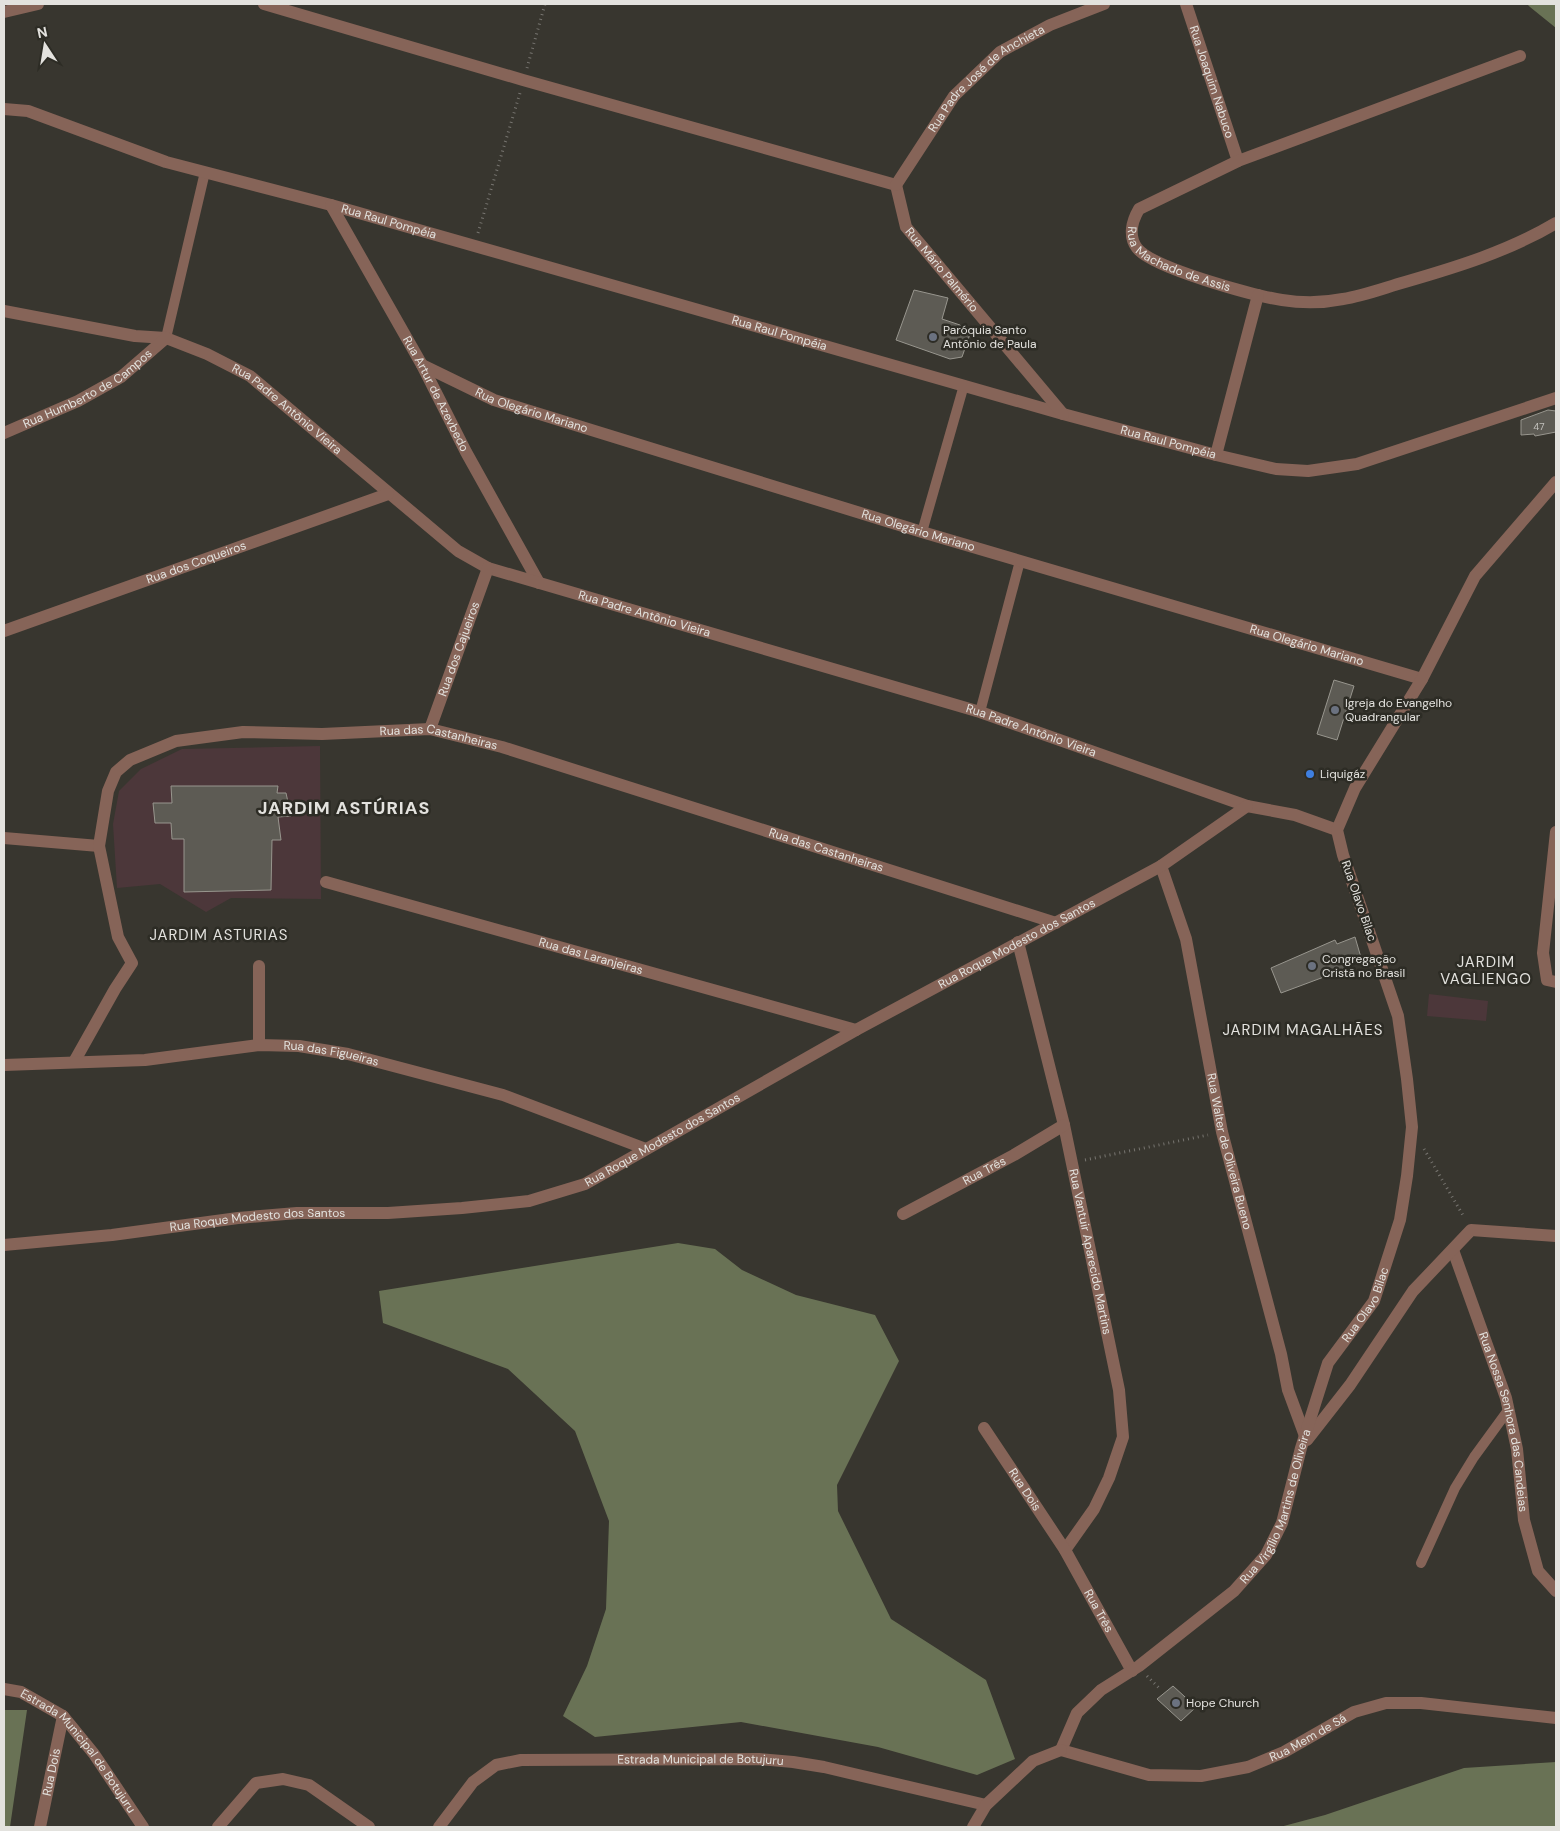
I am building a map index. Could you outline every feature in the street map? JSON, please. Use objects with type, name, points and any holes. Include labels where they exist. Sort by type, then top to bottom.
[{"type":"street","points":[[4,12],[38,4]]},
{"type":"street","points":[[264,4],[523,80],[896,184]]},
{"type":"street","name":"Rua Padre José de Anchieta","points":[[896,184],[954,96],[1000,52],[1050,24],[1104,4]]},
{"type":"street","name":"Rua Joaquim Nabuco","points":[[1186,4],[1238,161]]},
{"type":"street","name":"Rua Machado de Assis","points":[[1520,56],[1238,161],[1139,209],[1132,221],[1131,233],[1136,248],[1148,258],[1197,277],[1258,295],[1282,300],[1311,302],[1343,299],[1467,264],[1534,236],[1556,223]]},
{"type":"street","name":"Rua Raul Pompéia","points":[[4,109],[28,111],[166,162],[474,245],[1063,414],[1216,455],[1284,470],[1308,471],[1357,464],[1556,398]]},
{"type":"street","name":"Rua Mário Palmério","points":[[896,184],[906,227],[1063,414]]},
{"type":"street","name":"Rua Artur de Azevbedo","points":[[331,205],[422,365],[466,452],[539,583]]},
{"type":"street","points":[[1216,455],[1258,295]]},
{"type":"street","name":"Rua Padre Antônio Vieira","points":[[4,311],[135,336],[166,338],[207,354],[250,376],[458,551],[488,568],[980,712],[1247,806],[1295,815],[1337,830]]},
{"type":"street","name":"Rua Humberto de Campos","points":[[4,433],[78,401],[121,377],[166,338]]},
{"type":"street","name":"Rua Olegário Mariano","points":[[422,365],[494,400],[922,532],[1422,679]]},
{"type":"street","points":[[1337,830],[1355,788],[1422,679],[1475,576],[1556,482]]},
{"type":"street","name":"Rua dos Coqueiros","points":[[4,631],[388,494]]},
{"type":"street","name":"Rua dos Cajueiros","points":[[430,729],[488,568]]},
{"type":"street","name":"Rua das Castanheiras","points":[[74,1062],[115,989],[132,963],[118,937],[99,846],[108,791],[116,772],[130,760],[176,741],[243,732],[322,734],[430,729],[502,747],[1056,923]]},
{"type":"street","name":"Rua Roque Modesto dos Santos","points":[[4,1245],[112,1235],[238,1218],[297,1213],[388,1213],[529,1201],[585,1184],[856,1030],[1161,866],[1247,806]]},
{"type":"street","name":"Rua Olavo Bilac","points":[[1303,1442],[1328,1363],[1374,1301],[1400,1220],[1412,1127],[1398,1016],[1337,830]]},
{"type":"street","points":[[1552,981],[1543,953],[1556,832]]},
{"type":"street","points":[[4,838],[99,846]]},
{"type":"street","name":"Rua Walter de Oliveira Bueno","points":[[1161,866],[1186,939],[1222,1132],[1303,1442]]},
{"type":"street","name":"Rua das Laranjeiras","points":[[326,882],[856,1030]]},
{"type":"street","name":"Rua Vantuir Aparecido Martins","points":[[1018,942],[1064,1125],[1119,1390],[1123,1437],[1109,1478],[1094,1509],[1065,1550]]},
{"type":"street","points":[[259,966],[259,1045]]},
{"type":"street","name":"Rua das Figueiras","points":[[4,1065],[145,1060],[259,1045],[299,1046],[348,1054],[503,1096],[646,1149]]},
{"type":"street","name":"Rua Três","points":[[903,1214],[1014,1155],[1064,1125]]},
{"type":"street","points":[[1472,1230],[1556,1236]]},
{"type":"street","name":"Rua Virgílio Martins de Oliveira","points":[[1061,1750],[1077,1713],[1101,1690],[1132,1671],[1234,1591],[1266,1555],[1282,1523],[1303,1442],[1350,1385],[1413,1291],[1472,1230]]},
{"type":"street","name":"Rua Nossa Senhora das Candeias","points":[[1452,1250],[1509,1409],[1517,1449],[1524,1520],[1538,1571],[1556,1592]]},
{"type":"street","name":"Rua Dois","points":[[984,1428],[1065,1550]]},
{"type":"street","name":"Rua Três","points":[[1065,1550],[1132,1671]]},
{"type":"street","name":"Estrada Municipal de Botujuru","points":[[4,1689],[21,1692],[63,1716],[94,1754],[143,1827]]},
{"type":"street","name":"Rua Mem de Sá","points":[[1061,1750],[1149,1775],[1201,1776],[1248,1767],[1284,1752],[1354,1712],[1386,1703],[1421,1703],[1556,1718]]},
{"type":"street","name":"Rua Dois","points":[[40,1827],[63,1716]]},
{"type":"street","points":[[973,1827],[986,1805],[1033,1761],[1061,1750]]},
{"type":"street","name":"Estrada Municipal de Botujuru","points":[[439,1827],[473,1782],[496,1765],[522,1760],[759,1759],[793,1762],[824,1767],[986,1805]]},
{"type":"street","points":[[218,1827],[256,1783],[283,1779],[309,1785],[369,1827]]},
{"type":"lane","points":[[166,338],[205,172]]},
{"type":"lane","points":[[922,532],[964,385]]},
{"type":"lane","points":[[980,712],[1020,561]]},
{"type":"lane","points":[[1421,1563],[1455,1488],[1474,1457],[1509,1409]]},
{"type":"path","points":[[474,245],[545,4]]},
{"type":"path","points":[[1072,1163],[1222,1132]]},
{"type":"path","points":[[1410,1150],[1420,1142],[1472,1230]]},
{"type":"shaded area","points":[[320,746],[321,899],[231,898],[206,912],[160,884],[117,888],[113,824],[119,791],[141,769],[182,749]]},
{"type":"shaded area","points":[[1429,994],[1488,1001],[1486,1021],[1427,1016]]},
{"type":"green space","points":[[1527,4],[1556,4],[1556,28],[1530,7]]},
{"type":"green space","points":[[678,1243],[715,1249],[742,1270],[796,1295],[875,1315],[899,1361],[837,1485],[838,1511],[891,1619],[986,1680],[1015,1759],[977,1775],[878,1747],[741,1722],[595,1737],[563,1716],[587,1666],[606,1609],[609,1521],[575,1431],[508,1369],[383,1323],[379,1291]]},
{"type":"green space","points":[[4,1710],[27,1710],[10,1827],[4,1827]]},
{"type":"green space","points":[[1556,1762],[1556,1827],[1280,1827],[1325,1815],[1464,1768]]},
{"type":"building","name":"Paróquia Santo Antônio de Paula","points":[[914,290],[948,298],[942,319],[960,325],[970,334],[962,357],[950,359],[896,340]]},
{"type":"building","points":[[1548,410],[1556,411],[1556,432],[1535,436],[1534,434],[1521,435],[1521,420]]},
{"type":"building","name":"Igreja do Evangelho Quadrangular","points":[[1334,680],[1354,686],[1337,740],[1317,734]]},
{"type":"building","points":[[171,786],[278,786],[277,793],[286,793],[291,816],[278,817],[281,840],[272,840],[271,890],[184,892],[184,839],[172,839],[171,823],[155,823],[153,803],[172,803]]},
{"type":"building","name":"Congregação Cristã no Brasil","points":[[1355,937],[1362,961],[1348,963],[1348,968],[1281,993],[1271,968],[1335,940],[1337,944]]},
{"type":"building","name":"Hope Church","points":[[1173,1686],[1196,1707],[1181,1721],[1157,1699]]},
{"type":"place","name":"Paróquia Santo Antônio de Paula","points":[[933,337]]},
{"type":"place","name":"Igreja do Evangelho Quadrangular","points":[[1335,710]]},
{"type":"place","name":"Liquigáz","points":[[1310,774]]},
{"type":"place","name":"Congregação Cristã no Brasil","points":[[1312,966]]},
{"type":"place","name":"Hope Church","points":[[1176,1703]]},
{"type":"district","name":"JARDIM ASTÚRIAS","points":[[344,808]]},
{"type":"district","name":"JARDIM ASTURIAS","points":[[219,935]]},
{"type":"district","name":"JARDIM VAGLIENGO","points":[[1486,970]]},
{"type":"district","name":"JARDIM MAGALHÃES","points":[[1303,1030]]}]
